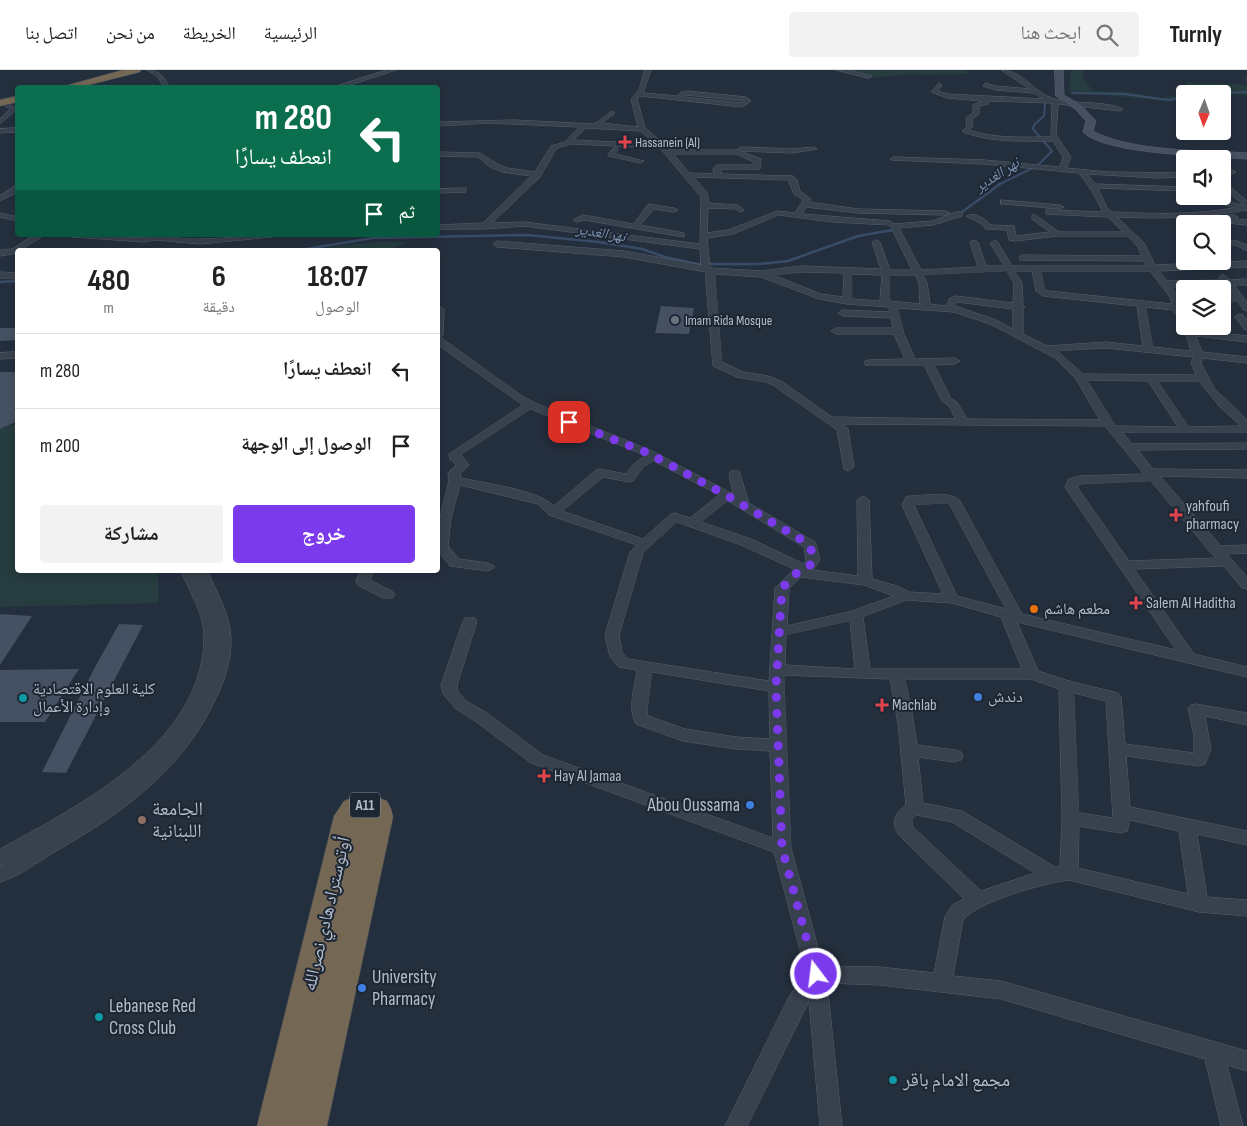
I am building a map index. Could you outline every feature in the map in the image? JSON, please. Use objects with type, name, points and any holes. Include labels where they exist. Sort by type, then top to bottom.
[{"type":"highway","points":[[74,85],[136,70]]},
{"type":"highway","points":[[1,103],[15,100]]},
{"type":"highway","name":"أوتوستراد هادي نصرالله","points":[[277,1126],[350,816],[359,807],[370,805],[376,808],[377,817],[307,1126]]},
{"type":"street","points":[[150,70],[160,76],[165,85]]},
{"type":"street","points":[[343,85],[393,70]]},
{"type":"street","points":[[648,70],[642,90],[634,99],[642,129],[669,152],[703,193],[704,205],[698,237],[710,283],[717,364],[740,375],[768,379],[830,420],[842,430],[848,467]]},
{"type":"street","points":[[839,70],[869,76]]},
{"type":"street","points":[[1004,70],[1023,80],[1036,91]]},
{"type":"street","points":[[1059,70],[1060,95],[1064,101]]},
{"type":"street","points":[[1048,139],[1064,101],[1068,97],[1068,70]]},
{"type":"street","points":[[939,85],[934,92],[947,96],[1064,101],[1120,109]]},
{"type":"street","points":[[985,85],[996,88],[1036,91],[1078,107],[1091,122],[1089,133],[1104,141],[1247,156]]},
{"type":"street","points":[[637,94],[742,105],[748,101],[746,99],[687,93],[683,93],[680,98]]},
{"type":"street","points":[[985,99],[986,103],[976,105],[976,114],[969,118],[970,126],[965,131],[979,136],[1011,139]]},
{"type":"street","points":[[1,103],[14,109],[4,119]]},
{"type":"street","points":[[609,128],[597,124],[612,112]]},
{"type":"street","points":[[440,124],[527,122],[584,130],[609,128],[642,129]]},
{"type":"street","points":[[0,131],[15,130]]},
{"type":"street","points":[[483,227],[488,220],[537,175],[551,150],[568,142],[584,130]]},
{"type":"street","points":[[596,136],[639,149],[660,146]]},
{"type":"street","points":[[592,148],[618,143],[629,137]]},
{"type":"street","points":[[982,140],[1048,139],[1062,147],[1067,157],[1062,170]]},
{"type":"street","points":[[568,142],[618,143]]},
{"type":"street","points":[[618,143],[611,155],[640,161]]},
{"type":"street","points":[[669,152],[814,149]]},
{"type":"street","points":[[708,151],[743,153],[757,160],[759,166],[717,168],[718,175]]},
{"type":"street","points":[[440,154],[477,155],[505,170],[537,175]]},
{"type":"street","points":[[676,160],[684,160],[683,155],[694,155]]},
{"type":"street","points":[[728,167],[726,159],[731,159]]},
{"type":"street","points":[[894,159],[984,162],[1082,172],[1176,175]]},
{"type":"street","points":[[1082,172],[1106,212],[1141,245],[1152,268],[1175,297]]},
{"type":"street","points":[[688,175],[790,178],[793,180],[797,192],[807,199],[797,215]]},
{"type":"street","points":[[1092,186],[1176,190]]},
{"type":"street","points":[[0,199],[15,190]]},
{"type":"street","points":[[440,191],[463,190]]},
{"type":"street","points":[[1231,190],[1246,209]]},
{"type":"street","points":[[1004,202],[1171,217],[1206,215],[1246,209]]},
{"type":"street","points":[[804,204],[858,211],[946,213]]},
{"type":"street","points":[[1231,204],[1246,209]]},
{"type":"street","points":[[704,205],[738,207],[740,210]]},
{"type":"street","points":[[634,227],[652,206],[674,210]]},
{"type":"street","points":[[1246,209],[1221,218],[1229,223],[1243,222],[1247,224]]},
{"type":"street","points":[[1049,212],[1106,212]]},
{"type":"street","points":[[440,227],[483,227],[508,223],[698,237],[730,232],[778,214],[833,220],[890,223]]},
{"type":"street","points":[[925,305],[923,283],[894,226],[933,223],[959,214]]},
{"type":"street","points":[[0,215],[15,218]]},
{"type":"street","points":[[970,216],[983,221],[989,227]]},
{"type":"street","points":[[1035,217],[1057,234]]},
{"type":"street","points":[[577,220],[582,218],[634,227],[658,228],[698,237]]},
{"type":"street","points":[[970,227],[1011,228],[1012,238],[1015,239],[1057,234],[1131,234]]},
{"type":"street","points":[[19,248],[37,237]]},
{"type":"street","points":[[101,237],[145,240],[159,237],[200,242],[251,237]]},
{"type":"street","points":[[876,242],[886,272],[889,303],[911,362]]},
{"type":"street","points":[[974,242],[982,269]]},
{"type":"street","points":[[994,243],[1018,283],[1020,307],[1018,335]]},
{"type":"street","points":[[1014,243],[1023,258],[1033,269],[1041,291],[1044,293],[1176,307]]},
{"type":"street","points":[[1231,243],[1237,243],[1247,248]]},
{"type":"street","points":[[496,244],[624,254],[762,274],[819,296],[847,301],[925,305],[970,313],[1059,356],[1080,377],[1111,426],[1128,447],[1247,585]]},
{"type":"street","points":[[0,254],[15,250]]},
{"type":"street","points":[[1023,258],[1078,259],[1087,257],[1148,259]]},
{"type":"street","points":[[1231,265],[1247,264]]},
{"type":"street","points":[[762,274],[795,269],[918,273],[982,269],[1174,268],[1182,280]]},
{"type":"street","points":[[1215,270],[1225,280]]},
{"type":"street","points":[[847,301],[848,271]]},
{"type":"street","points":[[0,275],[15,276]]},
{"type":"street","points":[[1231,282],[1247,282]]},
{"type":"street","points":[[1164,284],[1176,285]]},
{"type":"street","points":[[1231,286],[1242,298],[1247,308]]},
{"type":"street","points":[[950,308],[953,300],[956,299],[1020,307]]},
{"type":"street","points":[[1142,304],[1148,350]]},
{"type":"street","points":[[843,313],[895,315]]},
{"type":"street","points":[[1247,317],[1240,317],[1247,327]]},
{"type":"street","points":[[836,331],[898,331]]},
{"type":"street","points":[[1191,335],[1198,356],[1196,363],[1202,378],[1228,410],[1247,425]]},
{"type":"street","points":[[1221,335],[1247,339]]},
{"type":"street","points":[[440,343],[467,364],[548,414],[630,444],[654,456],[726,495],[810,546],[813,560],[782,588],[776,687],[776,745],[782,848],[816,974],[831,1126]]},
{"type":"street","points":[[1046,349],[1092,345],[1247,360]]},
{"type":"street","points":[[0,356],[15,355]]},
{"type":"street","points":[[0,360],[15,359]]},
{"type":"street","points":[[927,361],[948,401],[953,404],[963,422]]},
{"type":"street","points":[[869,363],[955,361]]},
{"type":"street","points":[[1080,377],[1202,378]]},
{"type":"street","points":[[1152,379],[1186,430]]},
{"type":"street","points":[[440,542],[455,481],[454,473],[463,465],[456,459],[455,454],[530,404]]},
{"type":"street","points":[[1228,410],[1247,410]]},
{"type":"street","points":[[830,420],[900,423],[963,422],[1111,426],[1186,430],[1247,429]]},
{"type":"street","points":[[1128,447],[1247,446]]},
{"type":"street","points":[[554,512],[600,473],[630,478],[638,465],[654,456]]},
{"type":"street","points":[[735,474],[744,506]]},
{"type":"street","points":[[1189,658],[1071,487],[1073,482],[1081,480],[1151,475],[1247,474]]},
{"type":"street","points":[[455,481],[494,488],[542,501],[554,512],[645,544]]},
{"type":"street","points":[[693,522],[726,495]]},
{"type":"street","points":[[863,500],[865,581]]},
{"type":"street","points":[[952,599],[908,504],[910,500],[954,500],[1012,616],[1032,674]]},
{"type":"street","points":[[776,687],[645,668],[624,663],[615,654],[612,635],[637,552],[675,517],[746,542],[802,570],[865,581],[892,589],[906,596],[952,599],[1012,616],[1247,672]]},
{"type":"street","points":[[440,548],[455,563],[488,567]]},
{"type":"street","points":[[1216,550],[1247,549]]},
{"type":"street","points":[[1126,565],[1226,562]]},
{"type":"street","points":[[0,858],[121,793],[160,769],[190,733],[211,696],[222,658],[224,632],[220,617],[202,588],[190,573]]},
{"type":"street","points":[[200,573],[202,588]]},
{"type":"street","points":[[367,573],[363,582],[388,595]]},
{"type":"street","points":[[780,632],[856,615],[906,596]]},
{"type":"street","points":[[856,615],[863,674]]},
{"type":"street","points":[[470,621],[449,685],[451,694],[461,705],[481,717],[537,759],[782,848]]},
{"type":"street","points":[[645,668],[639,712],[642,720],[683,735],[736,743],[776,745]]},
{"type":"street","points":[[778,670],[863,674],[1032,674],[1066,686],[1113,697],[1122,812],[1121,826],[1071,818]]},
{"type":"street","points":[[896,674],[905,703],[908,750],[916,808]]},
{"type":"street","points":[[1061,874],[1071,818],[1066,686]]},
{"type":"street","points":[[1118,749],[1199,760],[1202,756],[1203,748],[1196,709],[1247,719]]},
{"type":"street","points":[[908,750],[954,756]]},
{"type":"street","points":[[0,875],[88,825],[121,793]]},
{"type":"street","points":[[978,900],[904,829],[903,816],[916,808],[956,816],[1061,874],[1199,904],[1247,908]]},
{"type":"street","points":[[1122,812],[1247,838]]},
{"type":"street","points":[[1187,825],[1199,904]]},
{"type":"street","points":[[941,983],[954,917],[978,900],[1061,874]]},
{"type":"street","points":[[816,974],[880,976],[1001,990],[1213,1050],[1247,1062]]},
{"type":"street","points":[[736,1126],[796,1003],[816,974]]},
{"type":"street","points":[[1213,1050],[1232,1126]]},
{"type":"green space","points":[[834,70],[966,70],[968,74],[912,74],[870,78]]},
{"type":"green space","points":[[1071,70],[1083,70],[1083,79],[1093,91],[1127,92],[1161,98],[1176,95],[1176,102],[1173,102],[1069,91]]},
{"type":"green space","points":[[1185,82],[1247,85],[1247,95],[1231,95],[1231,85],[1186,85]]},
{"type":"green space","points":[[374,242],[407,242],[394,248],[324,248]]},
{"type":"green space","points":[[15,424],[15,573],[157,573],[159,603],[0,607],[0,429]]},
{"type":"building","name":"Imam Rida Mosque","points":[[661,306],[694,308],[689,334],[655,333]]},
{"type":"building","points":[[0,328],[15,328],[15,340],[0,341]]},
{"type":"building","points":[[0,372],[15,372],[15,422],[0,429]]},
{"type":"building","name":"كلية العلوم الاقتصادية وإدارة الأعمال","points":[[0,614],[32,616],[0,665]]},
{"type":"building","points":[[119,624],[143,625],[66,773],[42,772],[94,669]]},
{"type":"building","points":[[79,669],[45,722],[0,722],[0,670]]},
{"type":"waterway","name":"نهر الغدير","points":[[1231,93],[1247,92]]},
{"type":"waterway","name":"نهر الغدير","points":[[1072,93],[1124,94],[1169,100],[1176,99]]},
{"type":"waterway","name":"نهر الغدير","points":[[1000,184],[1037,166],[1052,151],[1033,129],[1034,125],[1044,116],[1045,103]]},
{"type":"waterway","name":"نهر الغدير","points":[[958,215],[1000,184]]},
{"type":"waterway","name":"نهر الغدير","points":[[440,237],[527,235],[599,242],[642,249],[665,257],[697,264],[760,264],[788,261],[858,236],[893,230]]},
{"type":"waterway","name":"نهر الغدير","points":[[312,248],[373,238],[424,237]]},
{"type":"waterway","name":"نهر الغدير","points":[[0,282],[15,281]]},
{"type":"place","name":"Hassanein (Al)","points":[[625,142]]},
{"type":"place","name":"Imam Rida Mosque","points":[[675,320]]},
{"type":"place","name":"yahfoufi pharmacy","points":[[1176,515]]},
{"type":"place","name":"Salem Al Haditha","points":[[1136,603]]},
{"type":"place","name":"مطعم هاشم","points":[[1034,609]]},
{"type":"place","name":"دندش","points":[[978,697]]},
{"type":"place","name":"كلية العلوم الاقتصادية وإدارة الأعمال","points":[[23,698]]},
{"type":"place","name":"Machlab","points":[[882,705]]},
{"type":"place","name":"Hay Al Jamaa","points":[[544,776]]},
{"type":"place","name":"Abou Oussama","points":[[750,805]]},
{"type":"place","name":"الجامعة اللبنانية","points":[[142,820]]},
{"type":"place","name":"University Pharmacy","points":[[362,988]]},
{"type":"place","name":"Lebanese Red Cross Club","points":[[99,1017]]},
{"type":"place","name":"مجمع الامام باقر","points":[[893,1080]]},
{"type":"route","points":[[569,422],[630,444],[648,453],[726,495],[802,540],[812,550],[813,560],[809,567],[798,572],[782,588],[776,687],[776,745],[782,848],[816,974]]}]
